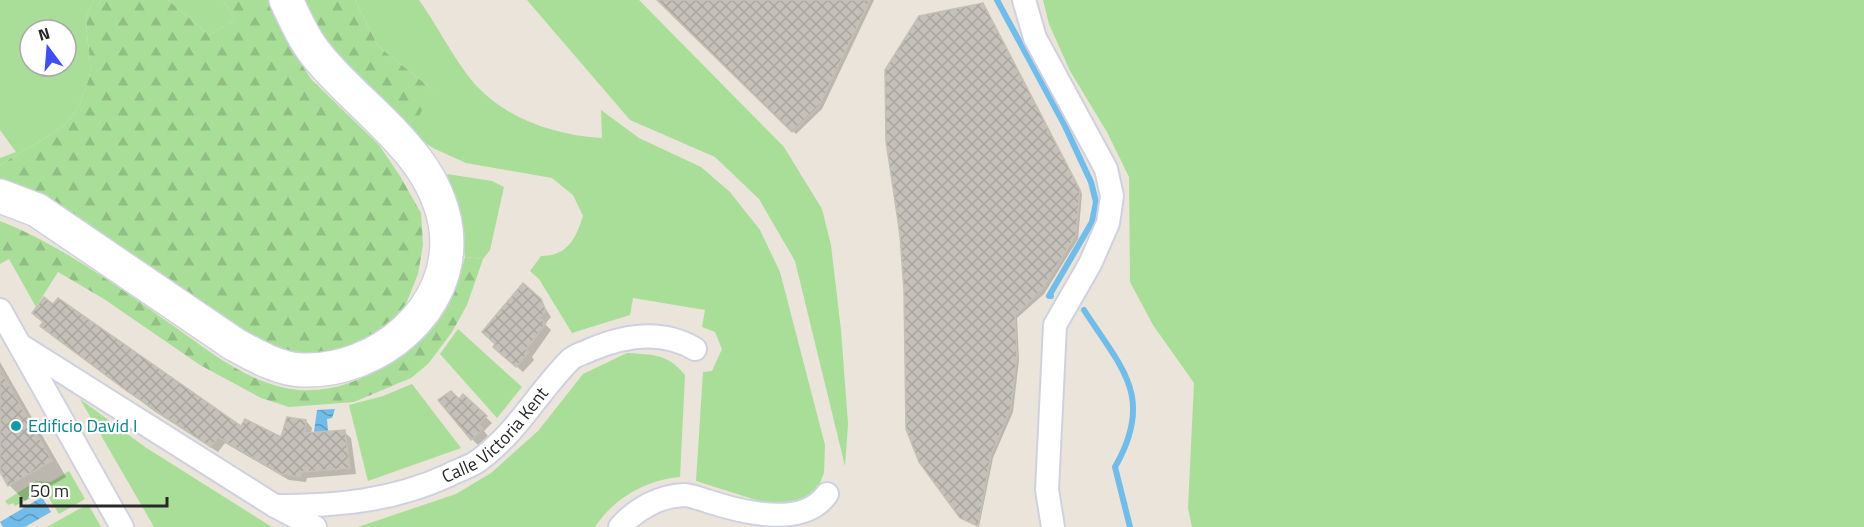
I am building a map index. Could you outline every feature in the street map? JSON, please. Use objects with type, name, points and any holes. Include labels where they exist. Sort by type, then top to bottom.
[{"type":"street","points":[[0,196],[37,210],[234,344],[264,360],[299,370],[334,369],[379,351],[403,335],[428,305],[444,268],[446,229],[437,197],[417,159],[320,59],[301,33],[286,0]]},
{"type":"street","points":[[1024,0],[1035,38],[1106,169],[1112,196],[1108,223],[1090,264],[1055,325],[1047,490],[1053,527]]},
{"type":"street","points":[[2,317],[122,527]]},
{"type":"street","name":"Calle Victoria Kent","points":[[275,506],[328,506],[385,498],[433,482],[477,462],[524,418],[572,358],[615,339],[647,336],[678,339],[695,350]]},
{"type":"street","points":[[20,345],[275,506],[315,527]]},
{"type":"street","points":[[620,527],[633,512],[662,499],[687,495],[765,524],[801,524],[821,509],[827,494]]},
{"type":"green space","points":[[0,0],[94,0],[87,16],[90,73],[80,104],[61,127],[0,166],[0,158],[16,152],[0,130]]},
{"type":"green space","points":[[94,0],[168,0],[209,35],[235,20],[223,0],[269,0],[287,41],[311,79],[379,145],[421,213],[423,245],[418,274],[406,304],[387,326],[354,347],[316,357],[268,346],[0,186],[0,166],[61,127],[80,104],[90,73],[87,16]]},
{"type":"green space","points":[[168,0],[223,0],[235,20],[209,35]]},
{"type":"green space","points":[[305,0],[355,0],[378,46],[433,90],[418,118],[363,86],[315,29]]},
{"type":"green space","points":[[355,0],[419,0],[466,73],[493,101],[509,112],[527,121],[564,133],[602,138],[601,110],[639,138],[701,167],[730,192],[760,230],[780,272],[825,445],[824,473],[816,492],[793,503],[769,504],[696,481],[703,372],[712,371],[722,349],[715,332],[702,327],[705,310],[633,298],[630,315],[572,333],[539,279],[530,271],[541,256],[558,253],[574,238],[583,216],[573,195],[552,178],[466,163],[423,142],[363,86],[433,90],[378,46]]},
{"type":"green space","points":[[527,0],[639,0],[784,147],[822,209],[831,245],[841,330],[848,424],[845,466],[795,261],[759,199],[715,157],[630,120]]},
{"type":"green space","points":[[1043,0],[1864,0],[1864,527],[1192,527],[1188,508],[1194,383],[1153,325],[1130,282],[1129,177],[1107,132],[1070,71],[1049,24]]},
{"type":"green space","points":[[447,174],[492,181],[504,187],[490,250],[483,259],[465,257],[455,198]]},
{"type":"green space","points":[[0,221],[69,255],[233,367],[266,382],[299,390],[344,385],[375,372],[402,355],[416,345],[438,321],[460,276],[465,257],[483,259],[467,305],[452,332],[428,364],[411,378],[354,402],[289,407],[261,398],[200,365],[104,299],[58,272],[36,307],[9,259],[0,264]]},
{"type":"green space","points":[[458,329],[522,387],[497,418],[440,354]]},
{"type":"green space","points":[[627,353],[659,356],[672,363],[685,375],[680,477],[655,482],[632,492],[612,507],[595,527],[358,527],[456,494],[491,473],[538,431],[583,374]]},
{"type":"green space","points":[[412,384],[461,448],[368,481],[349,405],[383,396]]},
{"type":"green space","points":[[80,399],[145,447],[272,527],[154,527]]},
{"type":"green space","points":[[69,471],[85,499],[59,514],[44,490],[15,506],[13,503],[8,505],[5,501],[36,481],[51,482]]},
{"type":"green space","points":[[88,504],[101,527],[47,527]]},
{"type":"water","points":[[335,409],[332,418],[327,419],[328,431],[314,432],[317,410]]},
{"type":"water","points":[[42,497],[51,512],[25,527],[3,527],[0,522]]},
{"type":"building","points":[[657,0],[870,0],[819,106],[792,132]]},
{"type":"building","points":[[983,3],[1080,190],[1076,235],[1041,291],[1015,315],[1017,356],[1011,408],[991,455],[978,526],[960,518],[919,462],[906,429],[904,290],[900,235],[886,141],[885,70],[919,16]]},
{"type":"building","points":[[523,283],[541,299],[546,311],[539,318],[546,323],[526,350],[529,352],[516,367],[493,347],[495,344],[482,332]]},
{"type":"building","points":[[44,297],[53,304],[58,298],[241,426],[245,419],[281,437],[287,417],[306,420],[305,433],[345,430],[350,468],[301,472],[301,477],[281,474],[218,437],[211,447],[127,391],[40,326],[43,322],[32,313]]},
{"type":"building","name":"Edificio David I","points":[[0,369],[52,461],[8,486],[0,472]]},
{"type":"building","points":[[451,391],[459,399],[463,394],[487,416],[479,424],[483,429],[471,440],[438,400]]},
{"type":"waterway","points":[[997,0],[1064,124],[1091,182],[1096,202],[1092,222],[1049,296],[1051,296]]},
{"type":"waterway","points":[[1084,310],[1121,367],[1129,384],[1133,402],[1127,443],[1115,467],[1130,527]]},
{"type":"place","name":"Edificio David I","points":[[16,426]]}]
